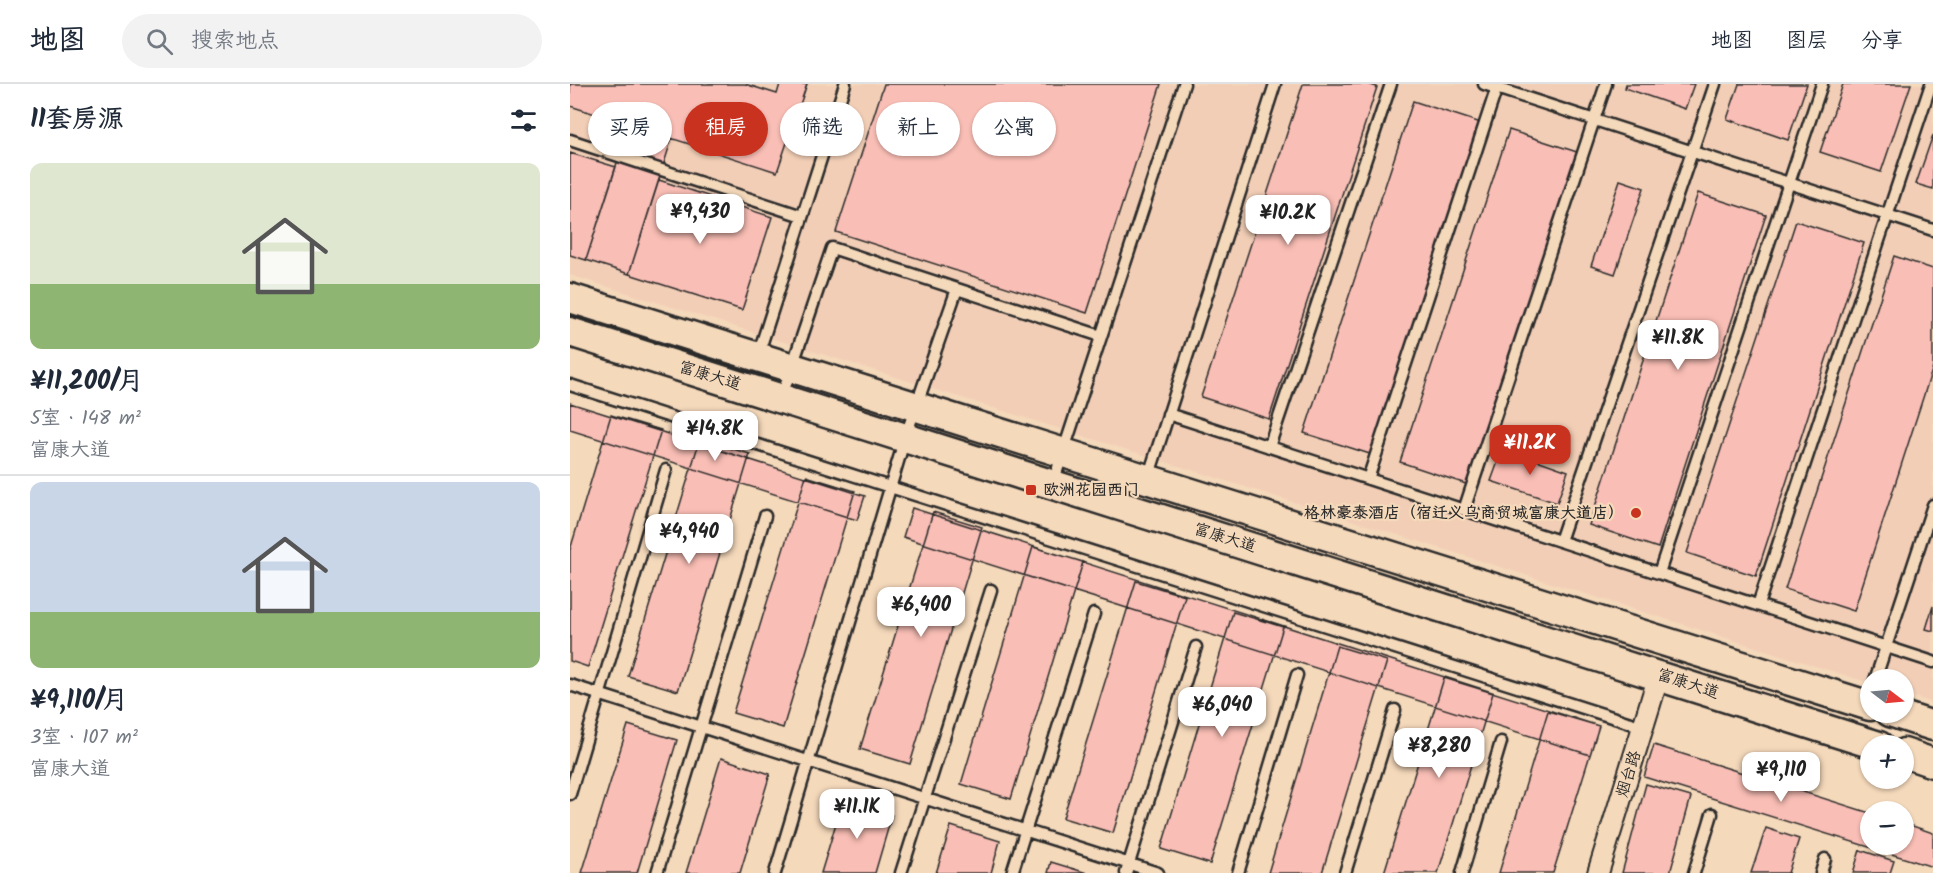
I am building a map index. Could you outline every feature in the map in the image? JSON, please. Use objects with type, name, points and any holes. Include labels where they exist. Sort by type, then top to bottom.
[{"type":"street","name":"富康大道","points":[[570,298],[1148,479],[1860,711]]},
{"type":"street","name":"富康大道","points":[[570,332],[1659,675],[1860,712]]},
{"type":"street","name":"烟台路","points":[[1598,873],[1659,675]]},
{"type":"street","name":"富康大道","points":[[1914,722],[1933,726]]},
{"type":"street","points":[[1914,756],[1933,763]]},
{"type":"lane","points":[[758,356],[845,84]]},
{"type":"lane","points":[[1053,484],[1184,84]]},
{"type":"lane","points":[[1148,479],[1275,84]]},
{"type":"lane","points":[[1269,447],[1391,84]]},
{"type":"lane","points":[[1484,84],[1498,86],[1594,120],[1933,230]]},
{"type":"lane","points":[[1464,510],[1606,84]]},
{"type":"lane","points":[[1560,541],[1715,84]]},
{"type":"lane","points":[[1659,573],[1822,84]]},
{"type":"lane","points":[[1758,605],[1931,84]]},
{"type":"lane","points":[[1368,479],[1498,86]]},
{"type":"lane","points":[[570,140],[802,216]]},
{"type":"lane","points":[[781,398],[832,248],[1101,336]]},
{"type":"lane","points":[[775,873],[905,438],[957,288]]},
{"type":"lane","points":[[570,385],[1643,727]]},
{"type":"lane","points":[[1168,414],[1933,662]]},
{"type":"lane","points":[[570,794],[666,470]]},
{"type":"lane","points":[[1881,669],[1933,505]]},
{"type":"lane","points":[[657,873],[765,516]]},
{"type":"lane","points":[[901,873],[991,590]]},
{"type":"lane","points":[[1012,873],[1094,614]]},
{"type":"lane","points":[[1128,868],[1196,647]]},
{"type":"lane","points":[[1238,873],[1297,675]]},
{"type":"lane","points":[[570,685],[1025,830],[1128,868],[1158,873]]},
{"type":"lane","points":[[1345,873],[1395,710]]},
{"type":"lane","points":[[1462,873],[1501,742]]},
{"type":"lane","points":[[1694,873],[1712,814]]},
{"type":"lane","points":[[1821,873],[1825,859]]},
{"type":"shaded area","points":[[570,84],[1933,84],[1933,703],[1914,696],[1914,669],[1860,669],[1860,680],[570,275]]},
{"type":"building","points":[[570,84],[745,84],[777,94],[780,84],[807,84],[801,102],[780,102],[780,156],[782,156],[777,172],[727,156],[768,156],[768,102],[684,102],[684,142],[672,139],[672,102],[588,102],[588,112],[570,106]]},
{"type":"building","points":[[884,84],[1161,84],[1087,313],[836,232],[861,156],[864,156],[864,146],[876,109],[876,156],[960,156],[960,102],[878,102]]},
{"type":"building","points":[[1303,84],[1368,84],[1377,87],[1269,419],[1201,397]]},
{"type":"building","points":[[1626,84],[1694,84],[1685,109],[1625,88]]},
{"type":"building","points":[[1739,84],[1807,84],[1788,140],[1727,119]]},
{"type":"building","points":[[1843,84],[1911,84],[1881,172],[1820,152]]},
{"type":"building","points":[[1413,101],[1481,123],[1373,455],[1304,433]]},
{"type":"building","points":[[1509,130],[1577,152],[1469,485],[1400,462]]},
{"type":"building","points":[[1933,135],[1933,189],[1916,184]]},
{"type":"building","points":[[570,153],[616,167],[586,260],[570,255]]},
{"type":"building","points":[[619,156],[666,156],[629,274],[586,260]]},
{"type":"building","points":[[659,180],[772,217],[742,310],[629,274]]},
{"type":"building","points":[[1620,180],[1644,188],[1615,274],[1591,266]]},
{"type":"building","points":[[1698,193],[1766,215],[1658,548],[1589,525]]},
{"type":"building","points":[[1796,221],[1864,243],[1756,576],[1687,553]]},
{"type":"building","points":[[1894,256],[1933,269],[1933,367],[1854,611],[1785,589]]},
{"type":"building","points":[[570,403],[865,496],[857,520],[570,430]]},
{"type":"building","points":[[611,415],[661,430],[588,667],[570,661],[570,550]]},
{"type":"building","points":[[700,439],[750,454],[678,691],[628,676]]},
{"type":"building","points":[[1503,448],[1568,471],[1557,503],[1491,481]]},
{"type":"building","points":[[806,476],[855,491],[783,728],[733,713]]},
{"type":"building","points":[[912,508],[1599,726],[1590,755],[903,537]]},
{"type":"building","points":[[933,512],[982,527],[910,764],[860,749]]},
{"type":"building","points":[[1033,547],[1083,562],[1011,799],[961,784]]},
{"type":"building","points":[[1136,581],[1185,596],[1113,833],[1063,818]]},
{"type":"building","points":[[1933,606],[1933,631],[1926,629]]},
{"type":"building","points":[[1233,612],[1283,627],[1210,864],[1161,849]]},
{"type":"building","points":[[1337,646],[1387,661],[1322,873],[1268,873]]},
{"type":"building","points":[[1444,678],[1493,693],[1438,873],[1384,873]]},
{"type":"building","points":[[1548,711],[1599,726],[1553,873],[1499,873]]},
{"type":"building","points":[[628,725],[677,740],[637,873],[582,873]]},
{"type":"building","points":[[1654,745],[1860,810],[1860,844],[1644,777]]},
{"type":"building","points":[[721,758],[770,774],[740,873],[686,873]]},
{"type":"building","points":[[1646,784],[1691,797],[1670,873],[1622,873]]},
{"type":"building","points":[[843,800],[892,815],[875,873],[821,873]]},
{"type":"building","points":[[951,826],[1000,841],[991,873],[936,873]]},
{"type":"building","points":[[1914,826],[1933,833],[1933,867],[1894,855],[1914,855]]},
{"type":"building","points":[[1766,828],[1799,839],[1788,873],[1751,873]]},
{"type":"building","points":[[1860,850],[1860,855],[1875,855],[1894,861],[1890,873],[1853,873]]},
{"type":"building","points":[[1051,862],[1087,873],[1048,873]]},
{"type":"place","name":"欧洲花园西门","points":[[1031,490]]},
{"type":"place","name":"格林豪泰酒店（宿迁义乌商贸城富康大道店）","points":[[1636,513]]}]
